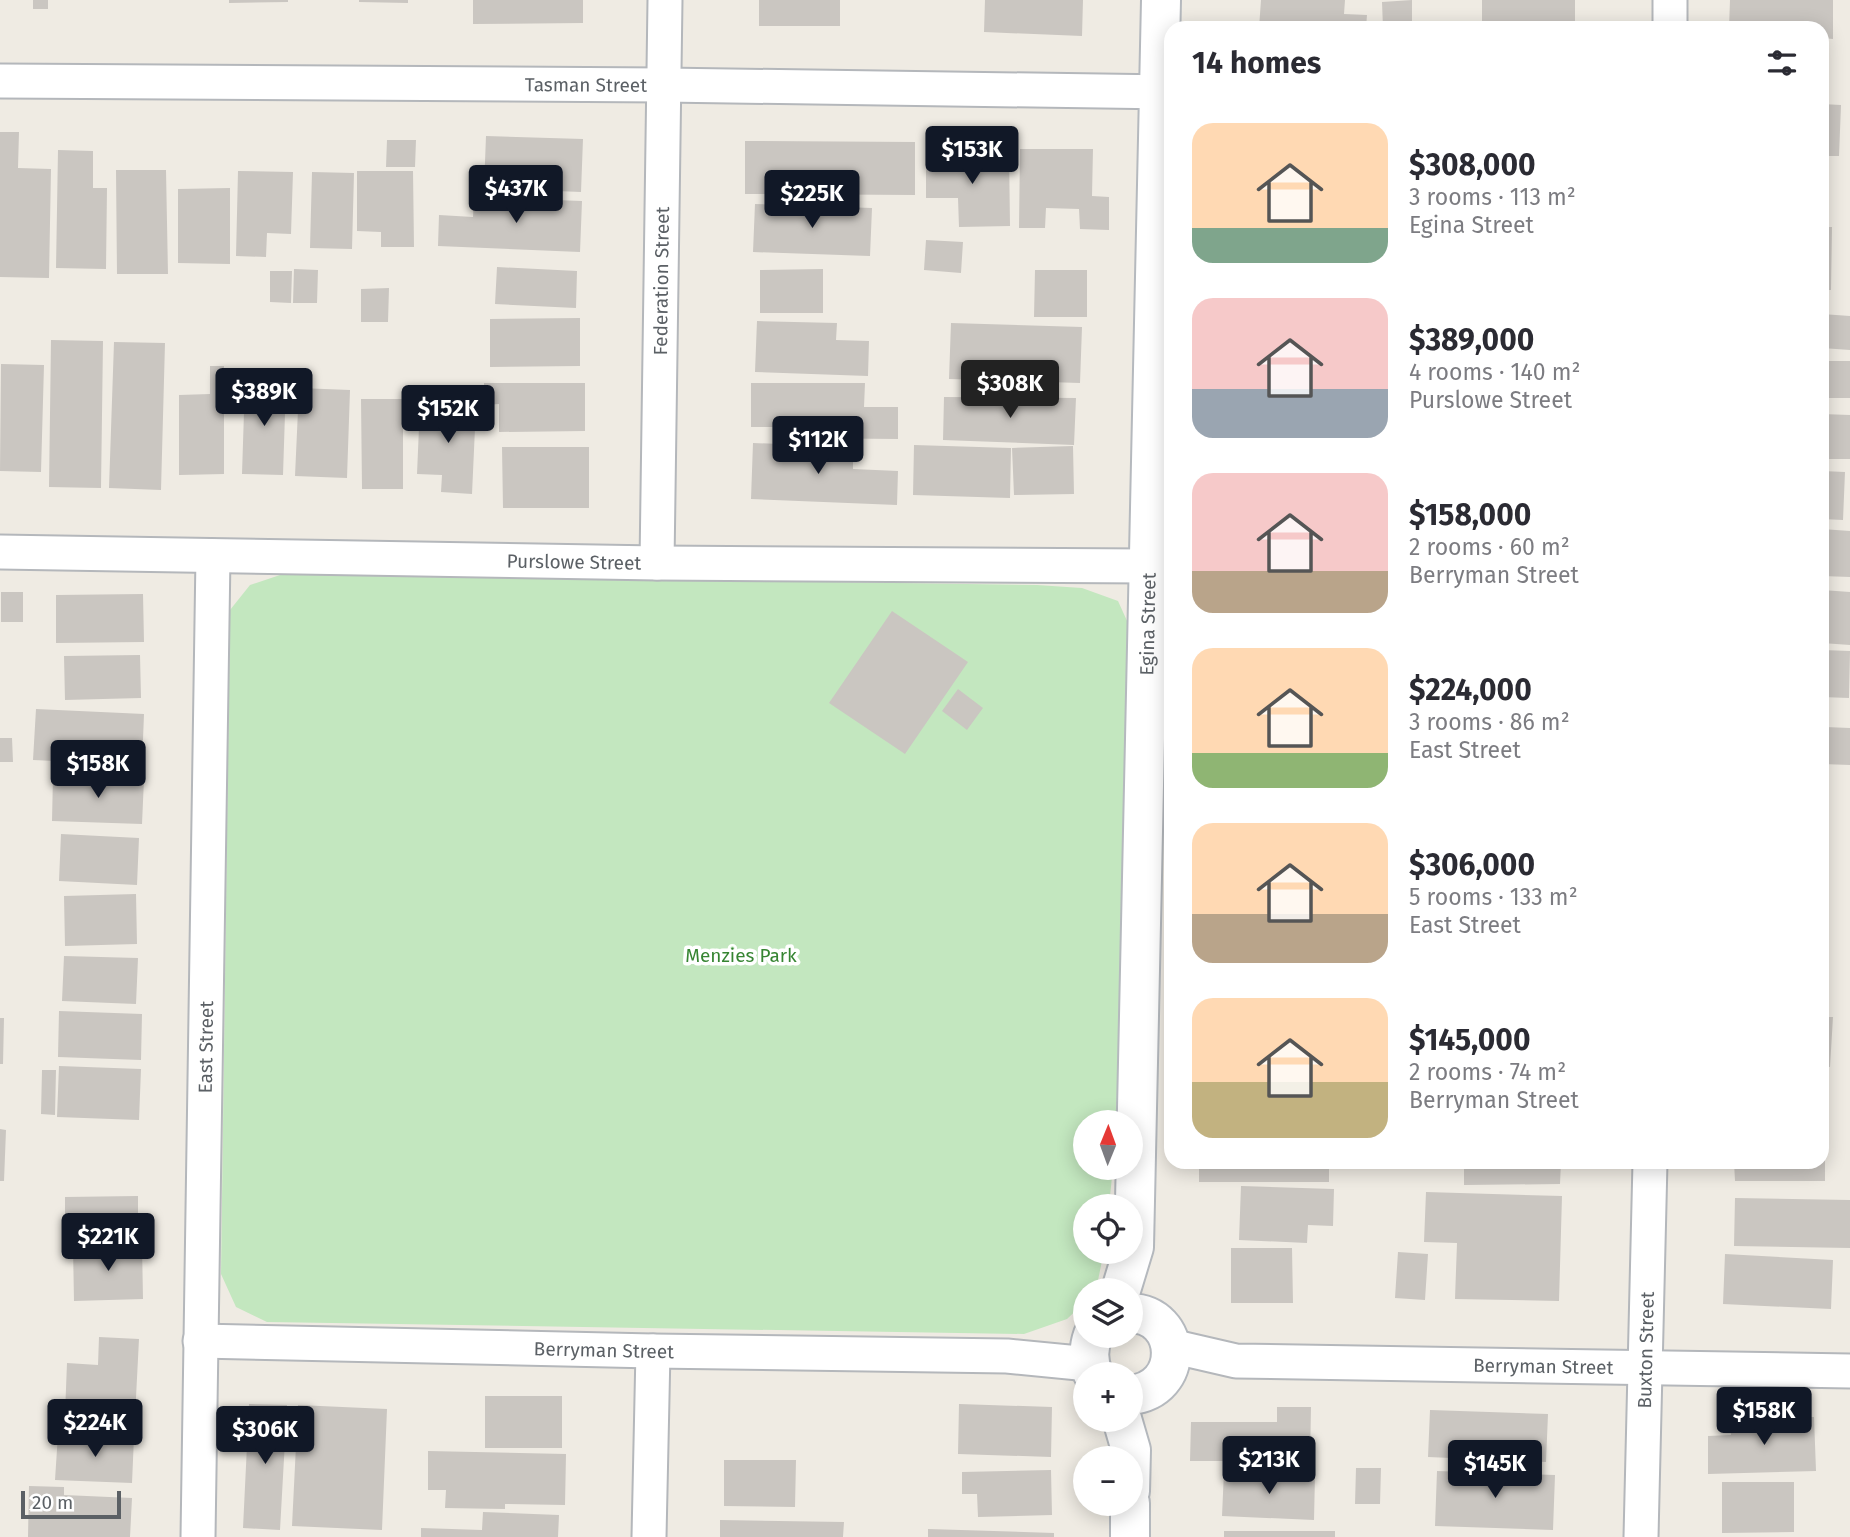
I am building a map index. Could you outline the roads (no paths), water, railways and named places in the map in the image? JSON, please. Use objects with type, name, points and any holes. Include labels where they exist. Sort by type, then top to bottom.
[{"type":"street","name":"Federation Street","points":[[657,563],[665,0]]},
{"type":"street","name":"Egina Street","points":[[1161,0],[1164,55]]},
{"type":"street","points":[[1670,0],[1671,21]]},
{"type":"street","name":"Tasman Street","points":[[0,81],[663,85],[1164,92]]},
{"type":"street","name":"Egina Street","points":[[1135,1194],[1149,566],[1164,148]]},
{"type":"street","name":"Purslowe Street","points":[[0,552],[657,563],[1149,566]]},
{"type":"street","name":"East Street","points":[[198,1537],[213,556]]},
{"type":"street","name":"Buxton Street","points":[[1641,1537],[1650,1169]]},
{"type":"street","name":"Egina Street","points":[[1137,1264],[1151,1357]]},
{"type":"street","name":"Berryman Street","points":[[201,1340],[1007,1356],[1092,1352]]},
{"type":"street","points":[[649,1537],[653,1351]]},
{"type":"street","points":[[1127,1434],[1151,1357]]},
{"type":"street","name":"Berryman Street","points":[[1151,1357],[1236,1361],[1850,1371]]},
{"type":"street","points":[[1130,1516],[1130,1537]]},
{"type":"park label","name":"Menzies Park","points":[[741,955]]}]
